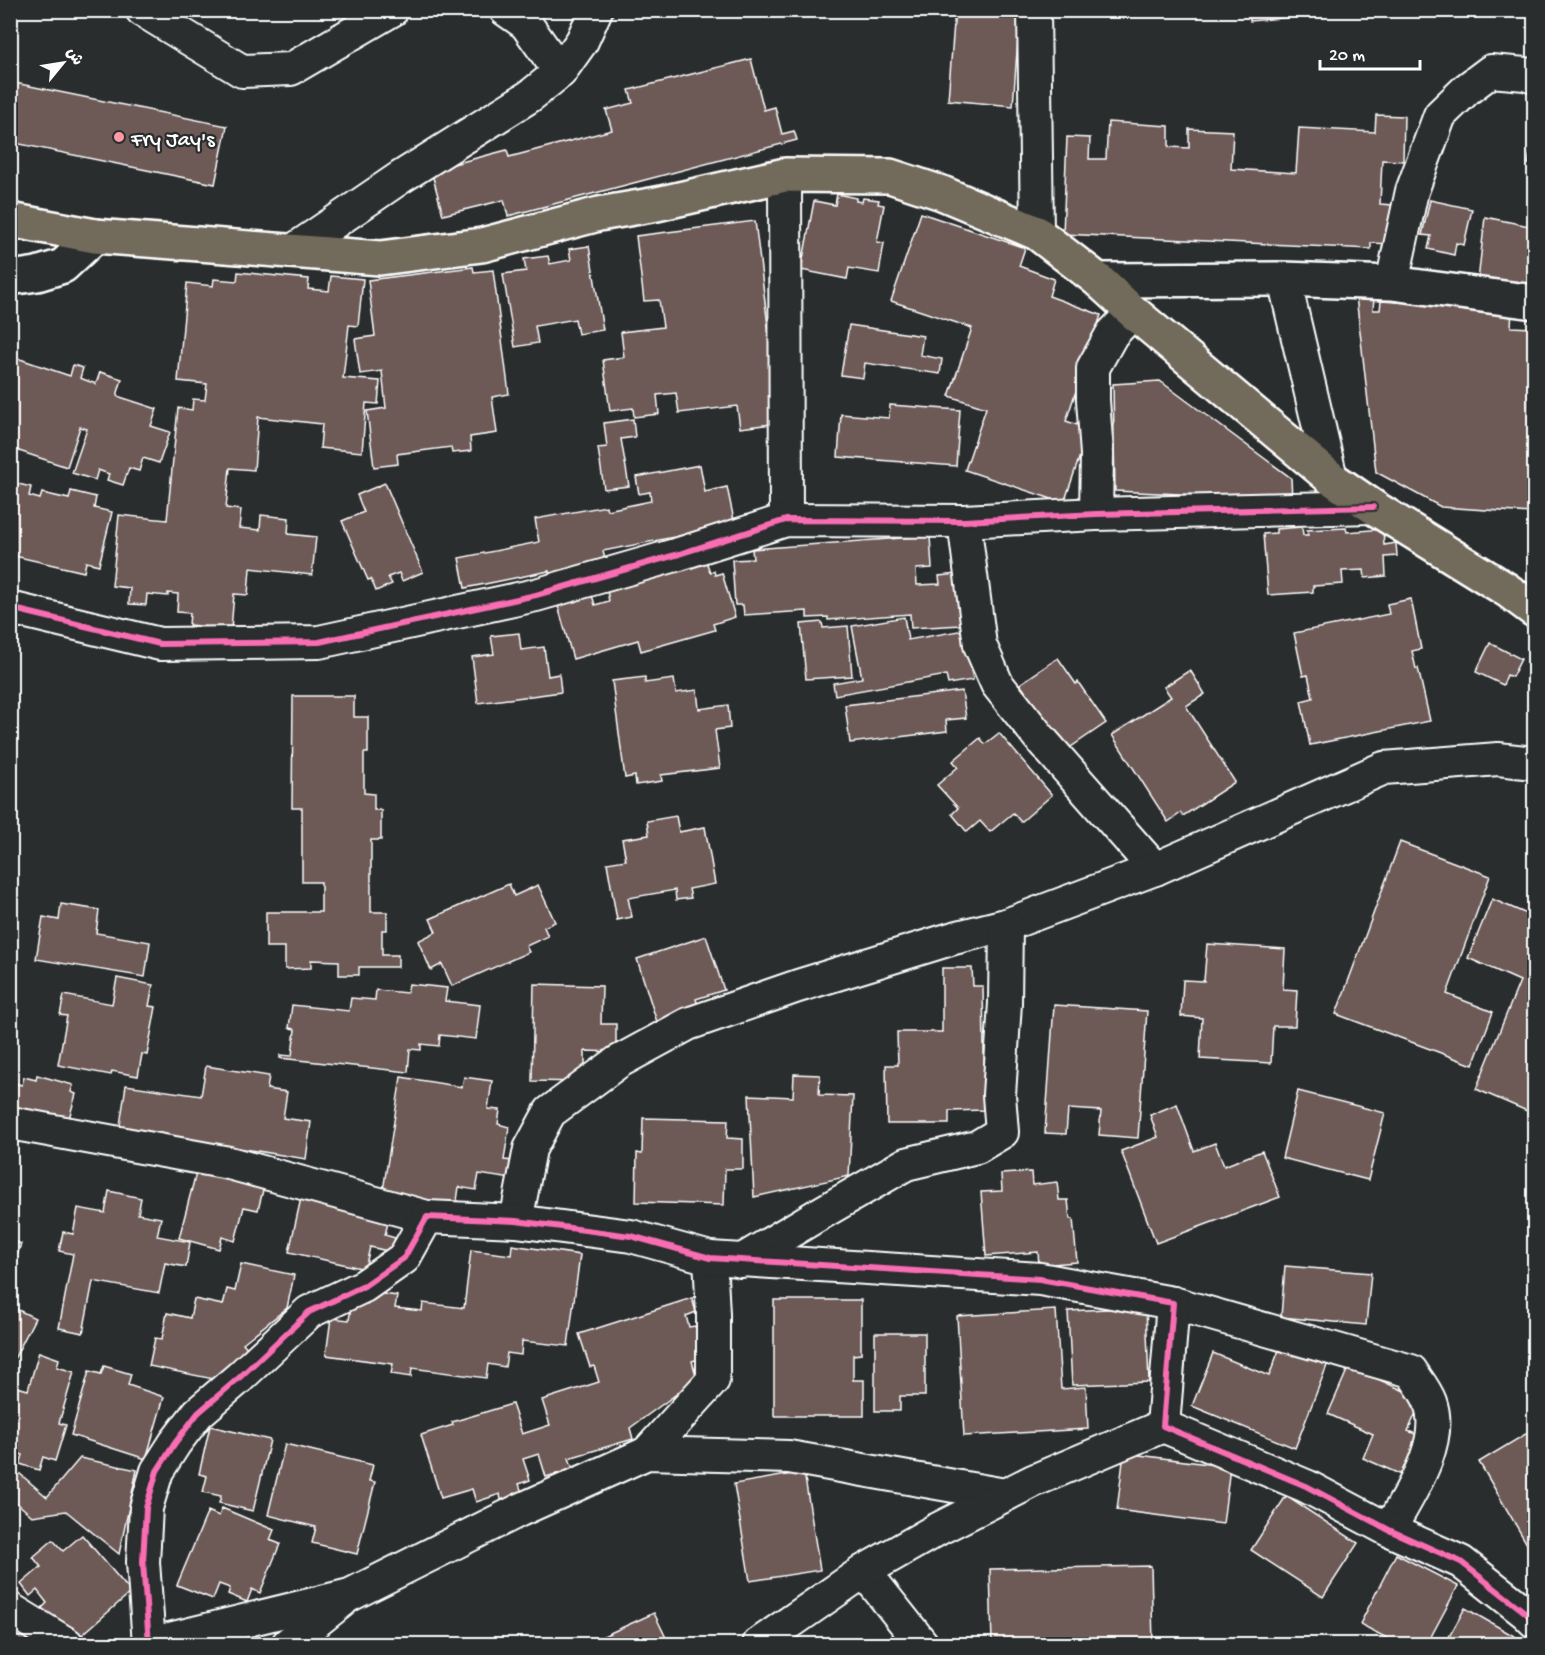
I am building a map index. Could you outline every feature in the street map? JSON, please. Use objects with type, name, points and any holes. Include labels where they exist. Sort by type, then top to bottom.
[{"type":"main road","points":[[10,220],[95,236],[380,258],[482,245],[599,214],[657,204],[785,175],[890,176],[942,193],[1037,233],[1098,280],[1331,478],[1373,507],[1507,590],[1534,610]]},
{"type":"street","points":[[142,10],[242,71],[291,69],[392,10]]},
{"type":"street","points":[[506,10],[526,24],[560,72]]},
{"type":"street","points":[[291,252],[401,177],[530,96],[560,72],[582,42],[596,10]]},
{"type":"street","points":[[1035,10],[1037,233]]},
{"type":"street","points":[[1392,283],[1412,191],[1440,115],[1467,89],[1491,71],[1534,77]]},
{"type":"street","points":[[785,175],[786,520]]},
{"type":"street","points":[[10,278],[37,274],[63,266],[95,236]]},
{"type":"street","points":[[1284,279],[1331,478]]},
{"type":"street","points":[[1098,280],[1284,279],[1392,283],[1534,302]]},
{"type":"street","points":[[1096,514],[1097,454],[1093,368],[1112,334],[1133,312]]},
{"type":"street","points":[[10,608],[160,644],[320,642],[536,595],[679,554],[786,520],[964,521],[1096,514],[1373,507]]},
{"type":"street","points":[[964,521],[980,645],[997,684],[1039,737],[1155,869]]},
{"type":"street","points":[[516,1221],[530,1149],[550,1112],[618,1062],[688,1024],[809,982],[954,938],[1006,926],[1155,869],[1384,768],[1498,759],[1534,763]]},
{"type":"street","points":[[741,1261],[906,1164],[977,1147],[1002,1132],[999,1095],[1005,1003],[1006,926]]},
{"type":"street","points":[[10,1123],[229,1163],[427,1217],[516,1221],[631,1236],[710,1258],[1040,1278],[1173,1303],[1411,1371],[1430,1401],[1435,1427],[1421,1472],[1389,1530]]},
{"type":"street","points":[[350,1595],[149,1644],[143,1562],[146,1508],[158,1471],[175,1443],[198,1413],[309,1312],[364,1286],[404,1258],[427,1217]]},
{"type":"street","points":[[288,1644],[350,1595],[520,1510],[646,1453],[713,1380],[710,1258]]},
{"type":"street","points":[[1163,1426],[1173,1303]]},
{"type":"street","points":[[759,1644],[864,1572],[938,1529],[1033,1481],[1163,1426],[1306,1486],[1389,1530],[1461,1562],[1526,1613],[1534,1622]]},
{"type":"street","points":[[646,1453],[789,1457],[1005,1495]]},
{"type":"street","points":[[864,1572],[922,1644]]},
{"type":"street","points":[[10,1610],[67,1644]]},
{"type":"building","points":[[955,10],[1020,10],[1013,106],[948,100]]},
{"type":"building","points":[[1249,10],[1324,10],[1325,14],[1250,21]]},
{"type":"building","points":[[751,59],[764,110],[775,107],[782,134],[794,131],[797,140],[508,216],[504,200],[443,215],[431,170],[507,150],[509,157],[612,130],[606,110],[633,103],[629,90]]},
{"type":"building","points":[[10,82],[227,126],[215,184],[10,142]]},
{"type":"building","points":[[1376,115],[1404,116],[1403,161],[1382,160],[1380,204],[1393,205],[1392,244],[1371,243],[1371,249],[1063,234],[1067,137],[1090,138],[1089,159],[1106,159],[1108,122],[1169,126],[1169,147],[1189,148],[1189,129],[1233,131],[1231,169],[1296,173],[1299,128],[1375,132]]},
{"type":"building","points":[[1534,130],[1534,165],[1528,164]]},
{"type":"building","points":[[837,194],[856,198],[856,201],[862,202],[863,198],[879,200],[878,204],[884,205],[877,242],[884,243],[879,273],[849,268],[847,279],[801,270],[814,201],[835,205]]},
{"type":"building","points":[[1430,200],[1472,209],[1464,245],[1456,243],[1454,255],[1428,249],[1431,236],[1422,235]]},
{"type":"building","points":[[921,213],[1025,248],[1019,266],[1054,279],[1049,296],[1101,315],[1066,421],[1089,429],[1064,503],[965,470],[986,408],[949,396],[972,328],[891,301]]},
{"type":"building","points":[[1485,217],[1534,227],[1534,290],[1478,281]]},
{"type":"building","points":[[755,221],[780,423],[740,428],[737,406],[679,413],[676,393],[657,395],[659,414],[634,417],[633,408],[610,411],[603,360],[624,357],[621,332],[663,327],[659,300],[644,301],[636,236]]},
{"type":"building","points":[[589,246],[603,330],[578,334],[575,319],[535,326],[538,343],[515,347],[503,274],[526,271],[524,259],[548,256],[550,264],[571,260],[569,249]]},
{"type":"building","points":[[473,267],[474,272],[493,270],[509,394],[492,397],[497,433],[470,437],[471,451],[452,453],[451,447],[397,454],[398,464],[374,467],[367,411],[386,408],[382,371],[360,374],[355,339],[375,336],[368,280]]},
{"type":"building","points":[[238,272],[309,279],[308,289],[329,291],[331,276],[363,279],[358,326],[349,325],[343,378],[380,381],[378,404],[366,403],[362,452],[320,448],[322,424],[258,417],[254,470],[230,468],[226,508],[241,510],[239,528],[260,530],[261,515],[289,518],[288,534],[316,537],[312,575],[250,568],[248,595],[234,594],[231,629],[189,625],[190,613],[177,612],[178,594],[168,593],[168,596],[147,594],[146,605],[129,604],[130,588],[112,586],[119,515],[167,520],[178,408],[192,410],[193,399],[205,400],[207,384],[178,381],[187,283],[213,286],[214,279],[237,281]]},
{"type":"building","points":[[1356,296],[1374,298],[1373,310],[1380,310],[1381,301],[1512,310],[1511,327],[1534,328],[1534,554],[1529,554],[1531,513],[1441,507],[1376,472]]},
{"type":"building","points":[[849,325],[923,336],[920,355],[942,359],[940,374],[865,363],[863,378],[841,375]]},
{"type":"building","points":[[17,358],[70,376],[73,365],[83,368],[80,378],[96,384],[100,372],[122,379],[117,396],[157,409],[151,426],[170,432],[159,463],[143,458],[139,471],[129,468],[123,485],[107,480],[109,474],[98,470],[95,480],[72,473],[87,429],[80,427],[67,467],[10,448],[10,378]]},
{"type":"building","points":[[1160,381],[1291,478],[1292,499],[1115,491],[1113,384]]},
{"type":"building","points":[[890,405],[960,410],[956,466],[838,457],[841,414],[889,418]]},
{"type":"building","points":[[633,419],[635,437],[621,439],[629,486],[604,489],[598,448],[607,447],[604,423]]},
{"type":"building","points":[[700,465],[705,492],[727,487],[735,525],[603,551],[606,565],[549,576],[549,571],[465,588],[459,558],[539,542],[535,519],[606,506],[607,510],[651,501],[650,492],[639,494],[636,477]]},
{"type":"building","points":[[10,482],[31,487],[29,496],[40,499],[42,493],[69,499],[71,491],[96,497],[94,508],[112,512],[99,565],[86,562],[84,572],[10,555]]},
{"type":"building","points":[[385,483],[423,572],[402,581],[399,573],[388,577],[392,584],[376,591],[371,579],[368,580],[342,521],[364,512],[357,495]]},
{"type":"building","points":[[1302,527],[1303,535],[1308,535],[1307,530],[1346,528],[1347,532],[1383,529],[1384,545],[1396,543],[1397,556],[1385,557],[1386,576],[1365,578],[1364,570],[1342,571],[1343,584],[1313,586],[1313,592],[1268,595],[1263,534],[1276,533],[1276,529]]},
{"type":"building","points":[[930,536],[932,568],[916,569],[917,585],[940,584],[939,576],[957,574],[961,625],[911,628],[910,614],[828,620],[828,617],[807,618],[807,611],[744,615],[743,605],[735,605],[732,560],[753,559],[752,549]]},
{"type":"building","points":[[706,561],[710,572],[714,571],[715,575],[722,573],[735,617],[713,624],[715,630],[641,651],[638,640],[573,659],[558,606],[592,595],[595,605],[609,601],[607,591]]},
{"type":"building","points":[[1411,599],[1421,649],[1412,651],[1430,721],[1310,745],[1301,701],[1313,698],[1308,675],[1303,676],[1294,633],[1389,614],[1387,604]]},
{"type":"building","points":[[904,617],[908,640],[964,630],[973,680],[948,684],[946,675],[835,695],[833,683],[862,678],[852,626]]},
{"type":"building","points":[[822,622],[823,628],[848,626],[852,676],[806,679],[801,624]]},
{"type":"building","points":[[519,633],[521,650],[544,647],[548,676],[559,674],[561,692],[478,703],[472,657],[494,654],[491,636]]},
{"type":"building","points":[[1490,643],[1521,659],[1512,677],[1507,675],[1503,685],[1476,672]]},
{"type":"building","points":[[1058,658],[1076,684],[1078,682],[1106,723],[1065,751],[1020,684]]},
{"type":"building","points":[[1190,670],[1205,694],[1186,706],[1235,782],[1183,816],[1181,813],[1168,822],[1112,735],[1171,697],[1164,687]]},
{"type":"building","points":[[645,677],[645,683],[674,679],[676,693],[697,690],[699,709],[728,705],[730,728],[715,730],[720,768],[661,775],[662,781],[636,785],[635,776],[625,778],[612,681]]},
{"type":"building","points":[[962,691],[966,718],[946,720],[947,731],[850,743],[845,705]]},
{"type":"building","points":[[293,696],[354,696],[354,717],[368,717],[368,753],[364,753],[364,793],[374,794],[374,810],[381,810],[381,840],[371,840],[371,912],[387,912],[387,930],[382,930],[382,955],[398,955],[398,967],[359,967],[359,975],[339,975],[339,961],[311,960],[311,968],[285,969],[285,947],[266,947],[266,912],[321,912],[321,882],[302,882],[302,808],[292,808]]},
{"type":"building","points":[[999,733],[1052,795],[1021,822],[1013,813],[990,832],[980,821],[967,832],[952,814],[958,808],[937,785],[958,767],[953,761],[980,738],[985,744]]},
{"type":"building","points":[[676,816],[679,832],[705,827],[715,884],[689,889],[691,898],[676,900],[675,890],[628,898],[632,917],[617,920],[607,863],[626,860],[622,839],[649,835],[647,821]]},
{"type":"building","points":[[1400,842],[1490,876],[1447,994],[1493,1012],[1473,1065],[1336,1014]]},
{"type":"building","points":[[509,884],[514,896],[538,885],[555,922],[544,927],[548,936],[526,946],[529,952],[452,986],[442,964],[431,970],[418,941],[436,932],[430,919]]},
{"type":"building","points":[[1492,899],[1534,917],[1534,1093],[1527,1111],[1476,1089],[1520,981],[1468,958]]},
{"type":"building","points":[[61,904],[99,910],[96,933],[150,942],[145,977],[36,959],[43,917],[59,920]]},
{"type":"building","points":[[706,936],[724,990],[696,999],[699,1009],[657,1022],[637,959]]},
{"type":"building","points":[[1207,944],[1285,949],[1283,989],[1297,990],[1295,1026],[1273,1026],[1271,1063],[1200,1059],[1202,1018],[1181,1016],[1183,980],[1204,981]]},
{"type":"building","points":[[942,968],[972,968],[973,986],[983,986],[985,1110],[949,1111],[949,1124],[887,1124],[886,1065],[898,1065],[897,1032],[942,1032]]},
{"type":"building","points":[[117,978],[153,985],[149,1006],[156,1007],[147,1055],[142,1054],[138,1076],[112,1071],[111,1075],[58,1065],[67,1016],[60,1015],[64,995],[112,1004]]},
{"type":"building","points":[[409,984],[447,988],[445,1001],[480,1005],[476,1039],[440,1035],[439,1046],[421,1044],[421,1050],[410,1049],[408,1072],[280,1058],[280,1055],[292,1056],[295,1029],[289,1028],[292,1005],[349,1011],[351,998],[375,1000],[376,990],[407,993]]},
{"type":"building","points":[[534,984],[602,986],[601,1024],[616,1024],[616,1052],[585,1051],[585,1082],[532,1081]]},
{"type":"building","points":[[1054,1005],[1147,1011],[1138,1138],[1099,1135],[1101,1111],[1068,1109],[1066,1134],[1045,1133]]},
{"type":"building","points":[[206,1066],[269,1076],[267,1089],[287,1092],[283,1118],[311,1122],[306,1159],[159,1135],[118,1139],[126,1085],[201,1096]]},
{"type":"building","points":[[794,1074],[820,1075],[819,1095],[853,1096],[849,1176],[754,1197],[749,1095],[793,1097]]},
{"type":"building","points":[[37,1075],[73,1085],[71,1092],[76,1094],[68,1122],[10,1106],[10,1082],[22,1085],[24,1077],[36,1080]]},
{"type":"building","points":[[401,1077],[462,1087],[464,1077],[492,1081],[488,1109],[500,1110],[498,1124],[509,1127],[504,1160],[514,1161],[511,1179],[479,1174],[476,1190],[459,1187],[456,1208],[382,1197]]},
{"type":"building","points":[[1298,1091],[1385,1113],[1368,1180],[1282,1158]]},
{"type":"building","points":[[1177,1104],[1194,1151],[1215,1143],[1224,1166],[1262,1151],[1280,1197],[1156,1243],[1121,1151],[1158,1137],[1150,1115]]},
{"type":"building","points":[[643,1118],[728,1120],[727,1138],[743,1139],[743,1169],[725,1169],[724,1205],[636,1202],[637,1153],[642,1154]]},
{"type":"building","points":[[197,1169],[264,1186],[258,1210],[244,1207],[235,1241],[222,1237],[219,1249],[179,1238]]},
{"type":"building","points":[[1031,1172],[1032,1185],[1057,1182],[1059,1200],[1068,1200],[1070,1219],[1073,1219],[1077,1262],[1039,1265],[1038,1252],[986,1256],[981,1192],[1002,1191],[1001,1174]]},
{"type":"building","points":[[109,1191],[141,1198],[138,1214],[161,1218],[157,1236],[190,1242],[186,1267],[165,1263],[159,1293],[93,1281],[83,1333],[59,1328],[73,1254],[59,1251],[63,1232],[73,1234],[78,1208],[105,1213]]},
{"type":"building","points":[[301,1198],[390,1214],[385,1235],[395,1238],[392,1252],[370,1247],[365,1269],[289,1252]]},
{"type":"building","points":[[10,1239],[21,1244],[13,1267],[10,1266]]},
{"type":"building","points":[[512,1245],[580,1255],[568,1346],[522,1341],[521,1355],[507,1353],[505,1367],[488,1364],[486,1378],[412,1368],[411,1377],[391,1374],[393,1364],[326,1355],[331,1318],[349,1320],[352,1302],[368,1304],[369,1292],[397,1296],[395,1308],[422,1311],[423,1303],[464,1308],[471,1250],[511,1255]]},
{"type":"building","points":[[241,1264],[294,1275],[287,1308],[243,1343],[249,1350],[228,1382],[149,1366],[155,1338],[162,1339],[167,1313],[190,1318],[194,1299],[223,1305],[227,1289],[235,1291]]},
{"type":"building","points":[[1285,1266],[1371,1273],[1366,1325],[1281,1317]]},
{"type":"building","points":[[692,1298],[696,1312],[686,1316],[689,1327],[695,1326],[705,1357],[692,1361],[697,1379],[630,1428],[633,1439],[569,1458],[573,1469],[546,1477],[539,1454],[523,1459],[530,1480],[519,1484],[522,1493],[501,1500],[500,1494],[476,1502],[472,1489],[441,1498],[421,1435],[453,1425],[452,1422],[512,1404],[522,1434],[550,1425],[542,1400],[599,1382],[594,1366],[590,1367],[579,1334]]},
{"type":"building","points":[[774,1300],[861,1300],[861,1354],[853,1355],[853,1380],[864,1380],[864,1416],[774,1416]]},
{"type":"building","points":[[10,1306],[35,1318],[10,1367]]},
{"type":"building","points":[[1146,1307],[1149,1382],[1072,1385],[1068,1311]]},
{"type":"building","points":[[1056,1310],[1061,1389],[1086,1387],[1088,1429],[964,1436],[957,1316]]},
{"type":"building","points":[[875,1333],[925,1333],[925,1396],[900,1396],[900,1411],[875,1411]]},
{"type":"building","points":[[1281,1345],[1328,1363],[1295,1448],[1192,1406],[1213,1353],[1269,1376]]},
{"type":"building","points":[[39,1352],[59,1359],[57,1367],[74,1372],[59,1423],[66,1425],[55,1461],[43,1457],[39,1470],[20,1464],[23,1455],[10,1451],[10,1385],[28,1390]]},
{"type":"building","points":[[104,1366],[131,1374],[128,1385],[164,1397],[146,1459],[71,1435],[89,1371],[101,1374]]},
{"type":"building","points":[[1349,1366],[1422,1399],[1408,1431],[1421,1436],[1404,1476],[1363,1458],[1373,1434],[1328,1414]]},
{"type":"building","points":[[210,1426],[270,1440],[253,1511],[219,1503],[221,1496],[203,1492],[207,1476],[199,1474]]},
{"type":"building","points":[[1534,1429],[1534,1556],[1479,1462]]},
{"type":"building","points":[[285,1444],[373,1465],[369,1481],[375,1482],[357,1554],[312,1543],[316,1527],[268,1515]]},
{"type":"building","points":[[1124,1453],[1230,1467],[1223,1524],[1117,1510]]},
{"type":"building","points":[[80,1458],[137,1470],[119,1554],[66,1511],[32,1516],[10,1497],[10,1483],[19,1473],[47,1497]]},
{"type":"building","points":[[804,1472],[820,1570],[750,1581],[734,1484]]},
{"type":"building","points":[[1286,1496],[1358,1543],[1323,1597],[1251,1550]]},
{"type":"building","points":[[222,1508],[274,1530],[270,1540],[280,1544],[260,1593],[252,1589],[247,1602],[228,1594],[230,1588],[219,1584],[213,1599],[177,1585],[208,1511],[219,1516]]},
{"type":"building","points":[[82,1535],[131,1592],[74,1642],[40,1610],[47,1603],[37,1590],[30,1596],[21,1584],[41,1567],[33,1557],[53,1540],[63,1551]]},
{"type":"building","points":[[1396,1554],[1458,1586],[1427,1644],[1398,1644],[1360,1624]]},
{"type":"building","points":[[1151,1566],[1153,1644],[992,1644],[990,1569]]},
{"type":"building","points":[[1465,1608],[1521,1640],[1518,1644],[1445,1644]]},
{"type":"building","points":[[654,1613],[669,1644],[586,1644]]},
{"type":"building","points":[[10,1627],[27,1633],[26,1640],[37,1644],[10,1644]]},
{"type":"cycle path","points":[[10,608],[160,644],[319,642],[536,595],[679,554],[786,520],[964,521],[1096,514],[1373,507]]},
{"type":"cycle path","points":[[149,1644],[143,1562],[146,1508],[157,1471],[175,1443],[198,1413],[309,1312],[364,1286],[404,1258],[427,1217],[516,1221],[631,1236],[710,1258],[1040,1279],[1173,1303],[1163,1426],[1306,1486],[1389,1530],[1461,1562],[1534,1621]]},
{"type":"place","name":"Fry Jay's","points":[[119,137]]}]
